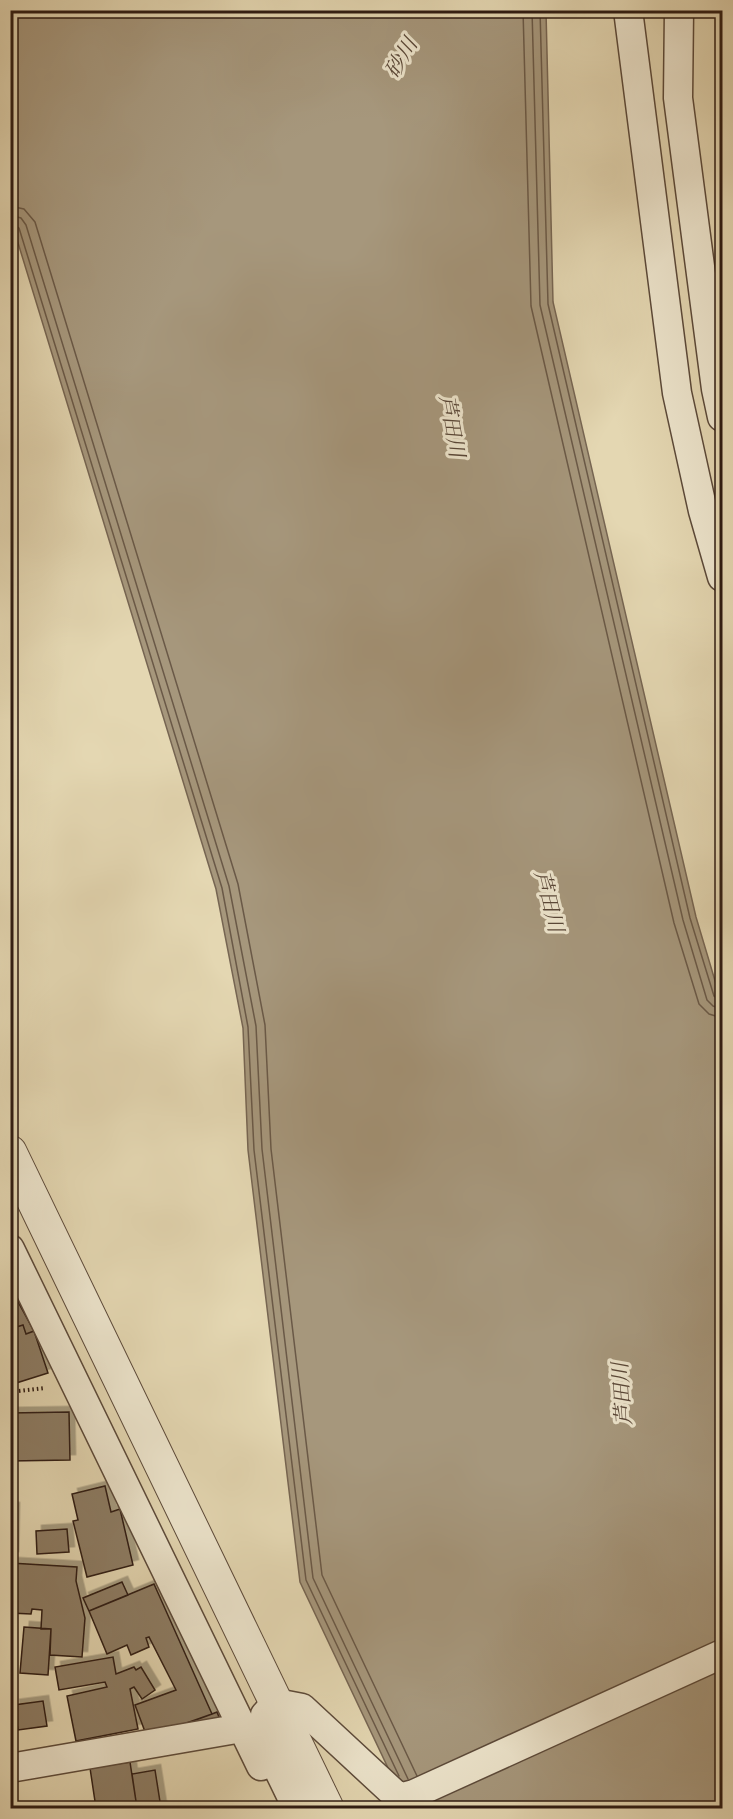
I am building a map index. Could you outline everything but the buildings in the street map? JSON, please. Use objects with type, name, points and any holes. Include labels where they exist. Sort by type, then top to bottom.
[{"type":"street","points":[[628,10],[677,393],[703,511],[723,577]]},
{"type":"street","points":[[679,10],[678,98],[716,389],[723,417]]},
{"type":"street","points":[[10,1152],[327,1809]]},
{"type":"street","points":[[10,1249],[282,1809]]},
{"type":"street","points":[[276,1703],[302,1708],[399,1798],[414,1794],[723,1654]]},
{"type":"street","points":[[276,1703],[265,1715],[264,1740],[297,1809]]},
{"type":"street","points":[[10,1768],[242,1728]]},
{"type":"water","points":[[10,11],[546,11],[553,302],[696,917],[722,1004],[722,1808],[407,1808],[300,1582],[248,1150],[243,1028],[216,889],[11,220]]},
{"type":"water label","name":"砂川","points":[[401,58]]},
{"type":"water label","name":"芦田川","points":[[452,426]]},
{"type":"water label","name":"芦田川","points":[[549,901]]},
{"type":"water label","name":"芦田川","points":[[622,1394]]}]
